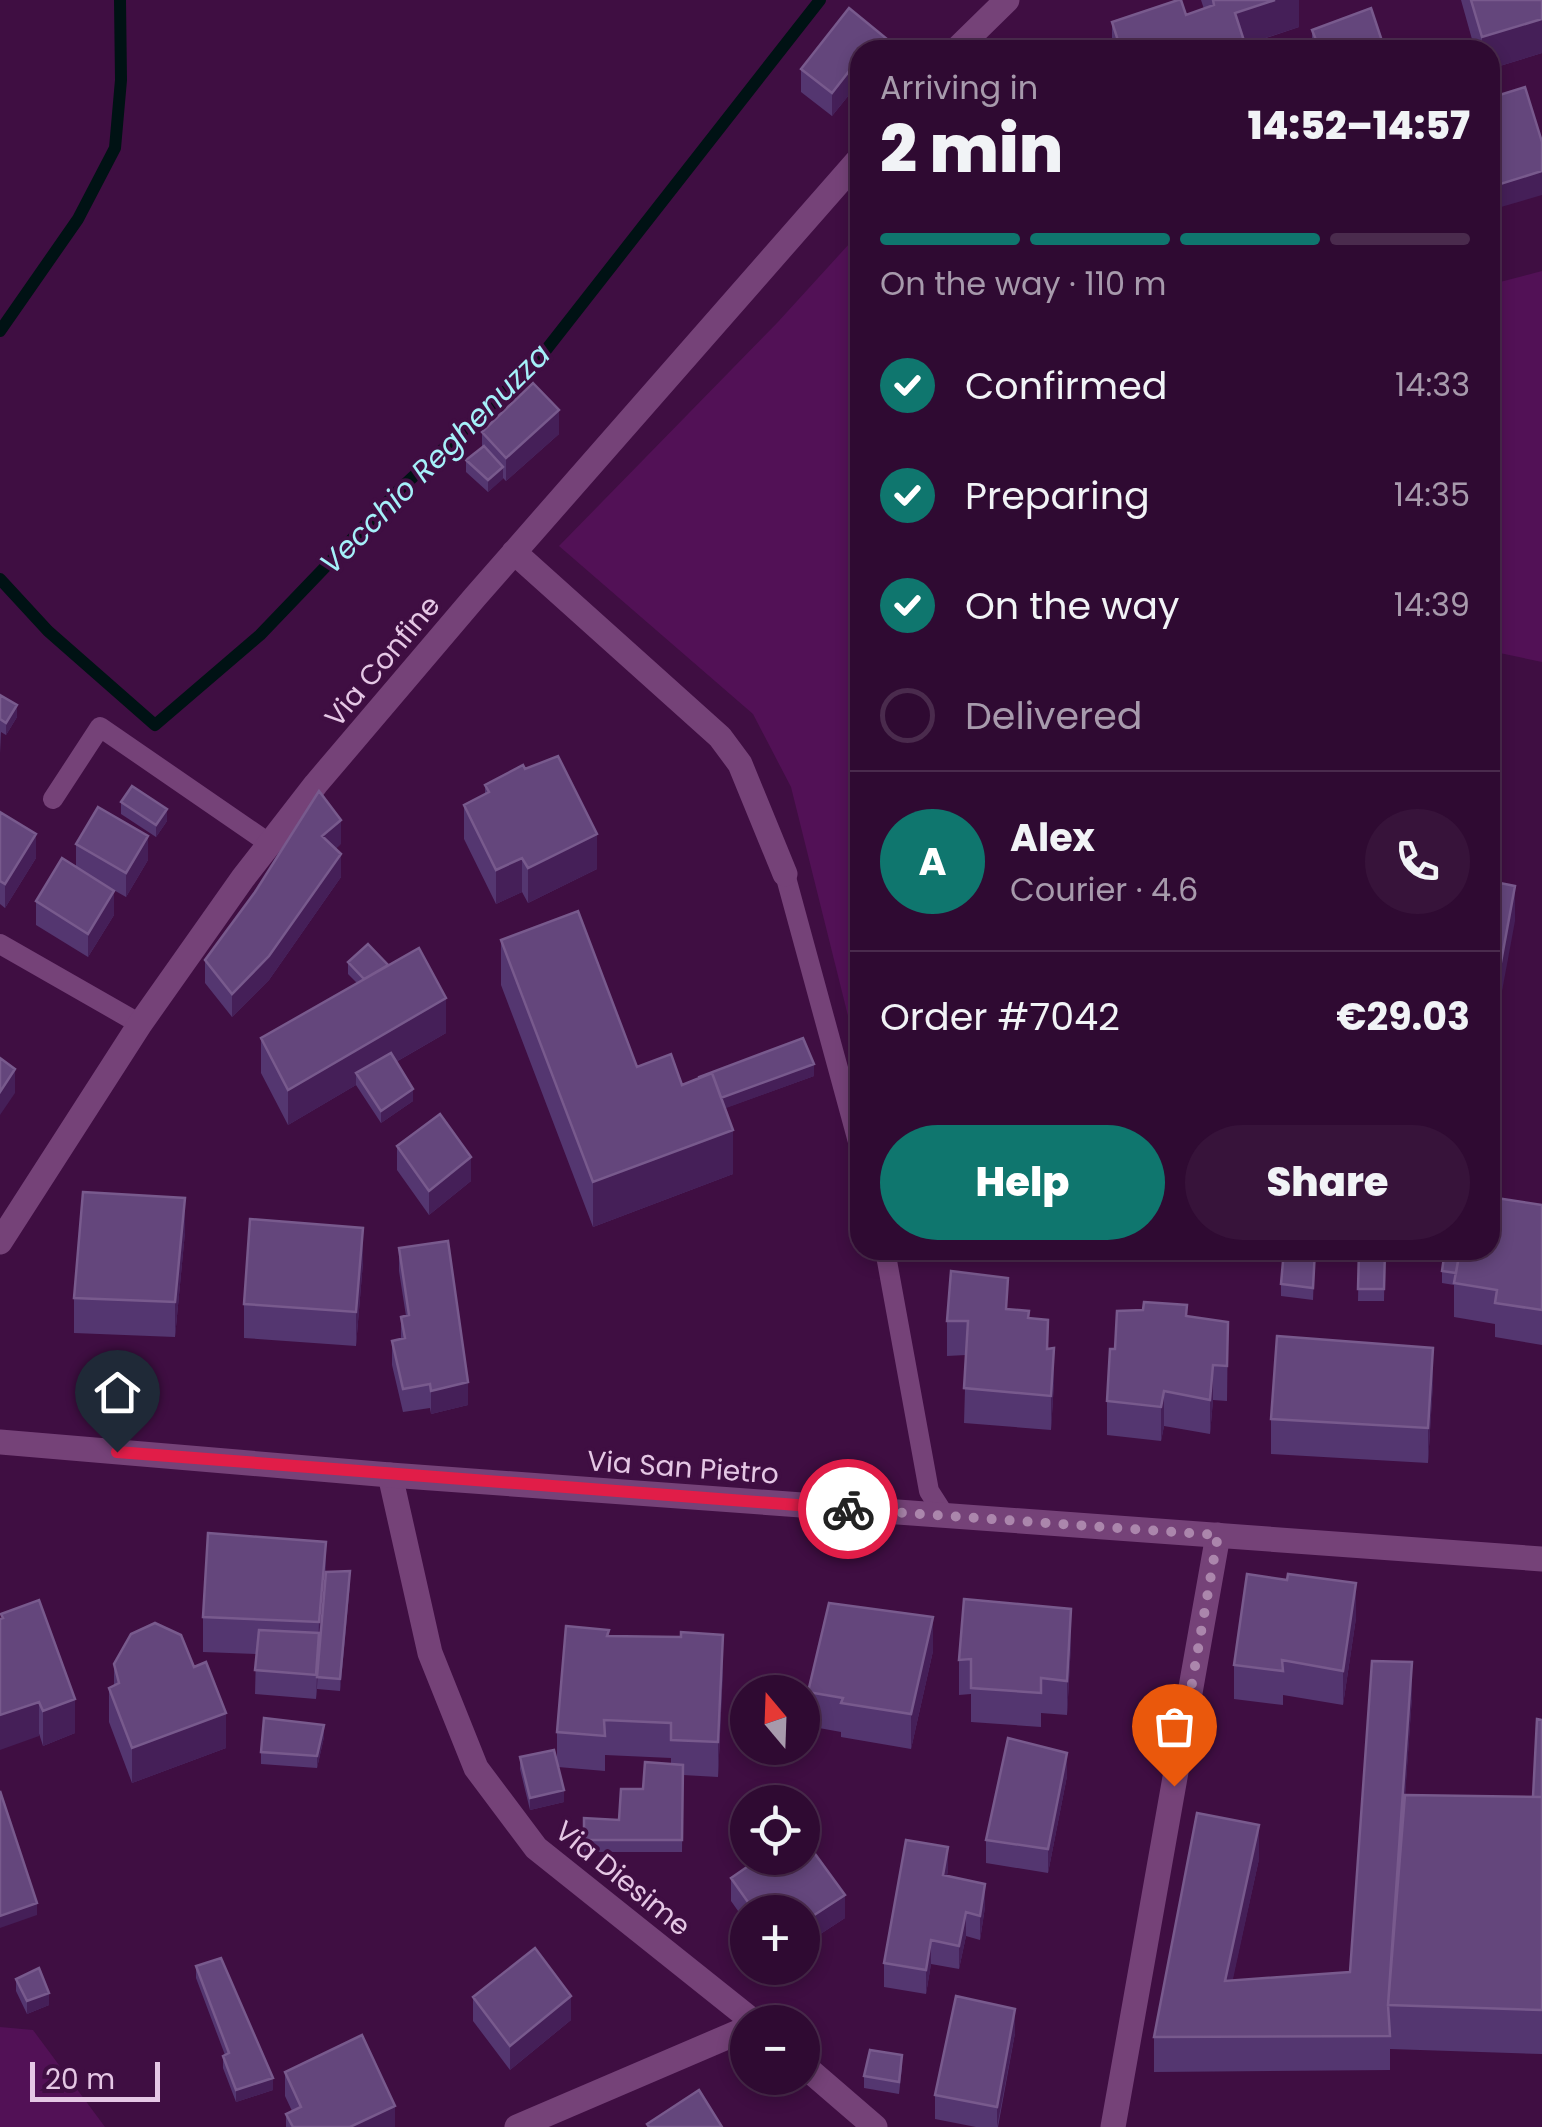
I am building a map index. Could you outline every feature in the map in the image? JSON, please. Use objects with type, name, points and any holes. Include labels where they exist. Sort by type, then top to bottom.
[{"type":"street","points":[[966,40],[1007,0]]},
{"type":"street","name":"Via Confine","points":[[0,1242],[140,1024],[328,770],[850,169]]},
{"type":"street","points":[[514,552],[720,737],[740,764],[785,874]]},
{"type":"street","name":"Via San Pietro","points":[[0,1442],[390,1476],[1542,1559]]},
{"type":"street","name":"Via Diesime","points":[[390,1476],[430,1653],[476,1768],[536,1848],[733,2005]]},
{"type":"street","points":[[1113,2127],[1218,1535]]},
{"type":"street","points":[[518,2127],[730,2036]]},
{"type":"street","points":[[820,2080],[875,2127]]},
{"type":"lane","points":[[53,799],[100,727],[270,844]]},
{"type":"lane","points":[[785,874],[850,1113]]},
{"type":"lane","points":[[0,944],[140,1024]]},
{"type":"lane","points":[[887,1260],[929,1491],[945,1516]]},
{"type":"shaded area","points":[[850,243],[850,1024],[791,787],[753,714],[559,546]]},
{"type":"shaded area","points":[[1542,271],[1542,662],[1500,653],[1500,282]]},
{"type":"shaded area","points":[[0,2027],[33,2030],[105,2127],[0,2127]]},
{"type":"building","points":[[1178,0],[1186,15],[1214,5],[1213,0],[1275,0],[1235,13],[1244,40],[1118,40],[1112,22]]},
{"type":"building","points":[[1471,0],[1542,0],[1542,19],[1482,37]]},
{"type":"building","points":[[849,8],[888,40],[850,40],[850,70],[832,93],[801,69]]},
{"type":"building","points":[[1371,8],[1382,40],[1316,40],[1312,30]]},
{"type":"building","points":[[1525,87],[1542,142],[1542,171],[1500,184],[1500,95]]},
{"type":"building","points":[[533,383],[559,410],[506,458],[482,432]]},
{"type":"building","points":[[484,446],[503,467],[488,480],[466,460]]},
{"type":"building","points":[[0,695],[17,705],[6,723],[0,719]]},
{"type":"building","points":[[558,756],[597,834],[528,868],[522,858],[496,870],[464,805],[489,792],[485,785],[523,765],[525,769]]},
{"type":"building","points":[[132,786],[167,809],[156,825],[121,802]]},
{"type":"building","points":[[319,791],[341,820],[322,836],[341,854],[269,956],[232,994],[205,960],[255,892]]},
{"type":"building","points":[[98,807],[148,836],[126,873],[76,844]]},
{"type":"building","points":[[0,812],[36,834],[5,884],[0,881]]},
{"type":"building","points":[[62,858],[114,891],[88,934],[36,901]]},
{"type":"building","points":[[1500,883],[1515,886],[1500,968]]},
{"type":"building","points":[[578,911],[637,1067],[671,1054],[682,1085],[712,1073],[733,1130],[593,1182],[501,940]]},
{"type":"building","points":[[368,944],[388,965],[364,979],[348,962]]},
{"type":"building","points":[[419,948],[446,998],[288,1090],[261,1038]]},
{"type":"building","points":[[803,1038],[814,1064],[721,1098],[712,1073],[699,1078],[699,1077]]},
{"type":"building","points":[[391,1053],[413,1089],[381,1111],[356,1073]]},
{"type":"building","points":[[0,1058],[15,1069],[0,1092]]},
{"type":"building","points":[[440,1114],[471,1157],[429,1191],[397,1146]]},
{"type":"building","points":[[83,1192],[185,1198],[175,1302],[74,1298]]},
{"type":"building","points":[[1500,1199],[1542,1205],[1542,1310],[1495,1303],[1497,1290],[1454,1283],[1458,1260],[1500,1260]]},
{"type":"building","points":[[250,1219],[363,1228],[356,1312],[244,1304]]},
{"type":"building","points":[[448,1241],[468,1382],[431,1391],[430,1384],[403,1389],[392,1341],[405,1338],[401,1317],[409,1315],[399,1248]]},
{"type":"building","points":[[1283,1260],[1314,1260],[1313,1288],[1281,1284]]},
{"type":"building","points":[[1359,1260],[1385,1260],[1384,1289],[1358,1289]]},
{"type":"building","points":[[1444,1260],[1458,1260],[1456,1273],[1442,1271]]},
{"type":"building","points":[[951,1271],[1008,1278],[1006,1309],[1029,1311],[1028,1318],[1048,1320],[1047,1349],[1054,1348],[1051,1396],[964,1388],[968,1321],[947,1321]]},
{"type":"building","points":[[1144,1302],[1187,1305],[1186,1316],[1228,1322],[1227,1366],[1213,1365],[1210,1400],[1164,1391],[1161,1407],[1107,1401],[1117,1311],[1143,1310]]},
{"type":"building","points":[[1277,1336],[1433,1348],[1428,1428],[1271,1419]]},
{"type":"building","points":[[208,1533],[326,1542],[319,1622],[203,1617]]},
{"type":"building","points":[[350,1571],[340,1679],[317,1677],[326,1572]]},
{"type":"building","points":[[1247,1574],[1287,1580],[1288,1574],[1356,1583],[1343,1671],[1282,1660],[1283,1671],[1234,1665]]},
{"type":"building","points":[[964,1599],[1071,1609],[1067,1681],[1041,1678],[1041,1693],[971,1688],[971,1659],[959,1660]]},
{"type":"building","points":[[39,1600],[75,1699],[43,1711],[39,1702],[0,1715],[1,1614]]},
{"type":"building","points":[[829,1603],[933,1617],[911,1714],[841,1703],[843,1698],[820,1694],[820,1675],[812,1675]]},
{"type":"building","points":[[155,1623],[181,1635],[194,1667],[206,1662],[226,1713],[132,1748],[109,1688],[119,1683],[114,1664],[131,1634]]},
{"type":"building","points":[[566,1626],[609,1630],[607,1636],[681,1637],[681,1632],[723,1635],[718,1742],[671,1740],[671,1723],[604,1720],[605,1736],[557,1732]]},
{"type":"building","points":[[259,1630],[319,1633],[316,1675],[255,1670]]},
{"type":"building","points":[[1372,1661],[1412,1662],[1388,2005],[1390,2036],[1154,2037],[1197,1813],[1259,1825],[1225,1981],[1350,1972]]},
{"type":"building","points":[[264,1718],[324,1725],[317,1756],[261,1752]]},
{"type":"building","points":[[1537,1719],[1542,1720],[1542,1797],[1533,1797]]},
{"type":"building","points":[[1008,1738],[1067,1753],[1048,1849],[986,1840]]},
{"type":"building","points":[[554,1750],[564,1790],[530,1798],[520,1757]]},
{"type":"building","points":[[645,1762],[683,1765],[682,1840],[584,1840],[584,1818],[619,1820],[621,1789],[643,1789]]},
{"type":"building","points":[[0,1791],[37,1903],[0,1916]]},
{"type":"building","points":[[1405,1795],[1542,1797],[1542,2010],[1388,2005]]},
{"type":"building","points":[[906,1840],[948,1847],[943,1875],[985,1884],[980,1916],[966,1912],[959,1946],[931,1940],[926,1970],[884,1963]]},
{"type":"building","points":[[820,1861],[845,1895],[820,1911],[820,1895],[743,1895],[731,1878],[820,1875]]},
{"type":"building","points":[[535,1948],[571,1996],[510,2046],[473,1997]]},
{"type":"building","points":[[221,1958],[273,2078],[236,2090],[223,2056],[229,2053],[196,1966]]},
{"type":"building","points":[[39,1968],[49,1993],[27,2001],[16,1979]]},
{"type":"building","points":[[956,1996],[1015,2009],[997,2107],[935,2095]]},
{"type":"building","points":[[362,2035],[395,2106],[350,2127],[293,2127],[286,2114],[301,2107],[285,2072]]},
{"type":"building","points":[[870,2050],[902,2055],[899,2082],[864,2076]]},
{"type":"building","points":[[699,2090],[722,2127],[649,2127],[647,2124]]},
{"type":"waterway","name":"Vecchio Reghenuzza","points":[[0,331],[78,219],[115,148],[121,80],[120,0]]},
{"type":"waterway","name":"Vecchio Reghenuzza","points":[[0,579],[48,631],[155,725],[260,635],[400,489],[535,364],[820,0]]},
{"type":"way so far","points":[[848,1509],[1218,1535],[1174,1786]]},
{"type":"route","points":[[117,1452],[848,1509]]}]
